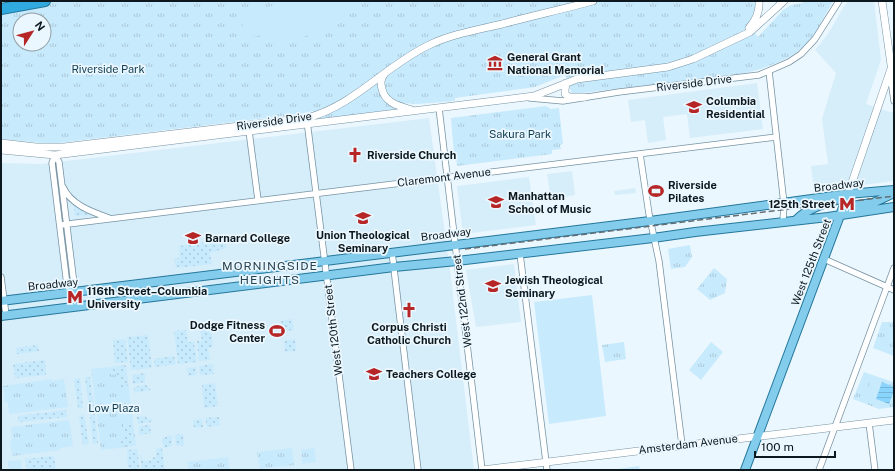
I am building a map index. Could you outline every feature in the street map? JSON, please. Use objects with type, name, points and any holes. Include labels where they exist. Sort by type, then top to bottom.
[{"type":"highway","points":[[1,9],[45,1]]},
{"type":"main road","name":"Riverside Drive","points":[[1,150],[54,152],[249,131],[307,121],[339,106],[418,50],[443,39],[593,1]]},
{"type":"main road","points":[[737,39],[746,32],[755,21],[759,12],[759,1]]},
{"type":"main road","name":"Riverside Drive","points":[[1,143],[54,152],[307,121],[416,111],[518,98],[539,94],[582,78],[676,65],[737,39],[754,29],[784,1]]},
{"type":"main road","points":[[882,1],[891,70]]},
{"type":"main road","name":"West 125th Street","points":[[745,470],[841,214],[894,60]]},
{"type":"main road","points":[[386,72],[381,81],[383,92],[387,100],[398,106],[416,111]]},
{"type":"main road","points":[[566,83],[565,94],[569,97],[585,97]]},
{"type":"main road","points":[[841,214],[851,206],[873,203],[894,192]]},
{"type":"main road","name":"Broadway","points":[[2,301],[650,221],[784,204],[848,194],[894,192]]},
{"type":"main road","points":[[796,220],[802,213],[828,202],[842,200],[848,194]]},
{"type":"main road","points":[[3,316],[394,267],[653,238],[894,207]]},
{"type":"main road","points":[[267,268],[269,282]]},
{"type":"main road","points":[[203,277],[204,290]]},
{"type":"main road","name":"Amsterdam Avenue","points":[[482,470],[894,420]]},
{"type":"street","name":"Riverside Drive","points":[[518,98],[562,101],[759,75],[789,62],[806,49],[819,34],[839,1]]},
{"type":"street","points":[[891,70],[894,101]]},
{"type":"street","points":[[769,71],[784,204],[783,222]]},
{"type":"street","name":"West 122nd Street","points":[[439,108],[482,470]]},
{"type":"street","name":"West 120th Street","points":[[307,121],[351,470]]},
{"type":"street","points":[[249,131],[258,200]]},
{"type":"street","name":"Claremont Avenue","points":[[60,225],[776,137]]},
{"type":"street","points":[[54,152],[59,162],[62,184],[74,284],[72,293],[74,307]]},
{"type":"street","points":[[54,152],[52,163],[67,285],[72,293]]},
{"type":"street","points":[[640,154],[653,238],[659,261],[682,445]]},
{"type":"street","name":"Claremont Avenue","points":[[62,184],[65,192],[78,204],[94,213],[112,218]]},
{"type":"street","points":[[392,252],[418,470]]},
{"type":"street","points":[[520,254],[547,470]]},
{"type":"street","points":[[824,259],[894,290]]},
{"type":"street","points":[[819,470],[894,268]]},
{"type":"street","points":[[1,277],[3,316]]},
{"type":"street","points":[[869,424],[875,470]]},
{"type":"shaded area","points":[[848,1],[874,1],[881,60],[866,104],[894,112],[894,181],[814,191],[811,166],[828,164],[822,119],[836,73],[815,50],[828,34]]},
{"type":"shaded area","name":"Columbia Residential","points":[[757,83],[763,129],[690,138],[687,114],[663,117],[666,140],[648,143],[645,120],[631,122],[628,100]]},
{"type":"shaded area","points":[[429,118],[450,270],[474,470],[1,470],[1,163],[41,164]]},
{"type":"shaded area","points":[[572,171],[575,195],[551,200],[547,174]]},
{"type":"shaded area","name":"Manhattan School of Music","points":[[529,177],[536,225],[463,234],[457,186]]},
{"type":"shaded area","points":[[635,188],[636,193],[615,195],[614,191]]},
{"type":"shaded area","name":"Jewish Theological Seminary","points":[[514,264],[521,322],[476,327],[466,270]]},
{"type":"green space","name":"Riverside Park","points":[[45,1],[757,1],[757,8],[749,26],[758,37],[783,10],[791,5],[803,3],[803,1],[834,1],[815,33],[802,48],[775,64],[746,73],[574,94],[572,94],[565,75],[535,87],[455,98],[455,101],[418,104],[398,103],[399,109],[314,120],[313,111],[299,114],[58,143],[1,139],[1,9]]},
{"type":"green space","points":[[291,1],[355,1],[358,11],[329,19],[332,29],[276,44],[272,32],[246,39],[240,16],[241,14]]},
{"type":"green space","name":"Sakura Park","points":[[546,106],[551,109],[559,108],[563,144],[560,145],[561,149],[552,150],[552,154],[457,166],[454,155],[451,118]]},
{"type":"green space","points":[[74,204],[91,214],[91,215],[75,216]]},
{"type":"green space","points":[[225,239],[226,248],[210,253],[212,264],[176,268],[174,259],[180,258],[179,246]]},
{"type":"green space","points":[[690,245],[692,257],[685,267],[671,269],[668,249]]},
{"type":"green space","points":[[714,268],[727,279],[725,293],[710,300],[697,289]]},
{"type":"green space","points":[[592,295],[606,416],[549,424],[534,302]]},
{"type":"green space","points":[[292,319],[294,330],[283,331],[281,321]]},
{"type":"green space","points":[[882,322],[894,322],[894,356],[873,348]]},
{"type":"green space","points":[[211,327],[213,347],[208,348],[210,360],[199,361],[197,341],[202,341],[200,329]]},
{"type":"green space","points":[[186,330],[188,342],[194,342],[197,362],[178,364],[174,331]]},
{"type":"green space","points":[[148,335],[152,368],[131,370],[127,337]]},
{"type":"green space","points":[[125,339],[128,362],[115,363],[113,340]]},
{"type":"green space","points":[[295,339],[296,351],[285,352],[284,341]]},
{"type":"green space","points":[[624,342],[626,359],[605,362],[602,345]]},
{"type":"green space","points":[[711,342],[723,352],[701,380],[689,370]]},
{"type":"green space","points":[[38,345],[39,351],[17,354],[16,348]]},
{"type":"green space","points":[[174,356],[176,364],[155,367],[154,359]]},
{"type":"green space","points":[[45,360],[46,375],[15,378],[13,364]]},
{"type":"green space","points":[[213,364],[214,374],[200,375],[199,366]]},
{"type":"green space","name":"Low Plaza","points":[[126,365],[136,446],[101,450],[91,369]],"holes":[[[124,366],[128,388],[120,390],[118,376],[115,374],[111,375],[110,368]],[[131,422],[134,445],[120,447],[119,441],[123,440],[125,437],[123,423]]]},
{"type":"green space","points":[[124,366],[128,389],[119,390],[117,376],[115,374],[111,375],[110,368]]},
{"type":"green space","points":[[196,367],[197,375],[188,376],[187,368]]},
{"type":"green space","points":[[864,372],[893,382],[894,380],[894,407],[879,409],[853,399]]},
{"type":"green space","points":[[145,373],[145,382],[133,384],[132,375]]},
{"type":"green space","points":[[865,375],[871,377],[865,393],[859,391]]},
{"type":"green space","points":[[85,377],[90,377],[94,406],[89,407]]},
{"type":"green space","points":[[80,378],[83,408],[78,408],[74,379]]},
{"type":"green space","points":[[872,378],[877,380],[871,396],[866,394]]},
{"type":"green space","points":[[52,379],[52,381],[64,379],[68,407],[9,414],[8,402],[5,402],[3,386]]},
{"type":"green space","points":[[215,383],[218,406],[204,408],[202,385]]},
{"type":"green space","points":[[146,385],[151,389],[150,390],[134,393],[135,391],[133,387]]},
{"type":"green space","points":[[66,410],[67,417],[19,422],[18,416]]},
{"type":"green space","points":[[95,414],[98,443],[93,444],[90,415]]},
{"type":"green space","points":[[84,415],[89,444],[83,445],[79,416]]},
{"type":"green space","points":[[146,416],[147,419],[153,419],[151,422],[137,424],[138,421],[136,417]]},
{"type":"green space","points":[[219,417],[220,425],[207,427],[205,418]]},
{"type":"green space","points":[[202,419],[203,427],[194,428],[193,420]]},
{"type":"green space","points":[[69,420],[73,446],[60,448],[60,450],[12,456],[10,440],[12,439],[11,427]]},
{"type":"green space","points":[[132,422],[134,445],[120,447],[119,440],[123,440],[125,437],[123,423]]},
{"type":"green space","points":[[150,425],[151,433],[139,435],[139,426]]},
{"type":"green space","points":[[183,434],[184,445],[176,446],[175,435]]},
{"type":"green space","points":[[172,435],[172,446],[164,448],[162,438]]},
{"type":"green space","points":[[162,448],[165,470],[142,470],[140,455],[141,454],[142,461],[152,460],[152,458],[156,457],[156,449]]},
{"type":"green space","points":[[292,448],[294,465],[260,469],[257,452]]},
{"type":"green space","points":[[314,448],[316,462],[303,464],[301,450]]},
{"type":"green space","points":[[137,449],[140,470],[130,470],[130,468],[128,468],[127,450]]},
{"type":"green space","points":[[54,456],[56,470],[27,470],[25,459]]},
{"type":"green space","points":[[228,457],[230,470],[189,470],[187,462]]},
{"type":"green space","points":[[21,460],[22,470],[9,470],[8,461]]},
{"type":"green space","points":[[639,466],[640,470],[617,470],[617,469]]},
{"type":"water","points":[[882,382],[894,387],[889,404],[876,399]]},
{"type":"railway","points":[[465,249],[894,196]]},
{"type":"place","name":"General Grant National Memorial","points":[[495,63]]},
{"type":"place","name":"Columbia Residential","points":[[694,107]]},
{"type":"place","name":"Riverside Church","points":[[355,155]]},
{"type":"place","name":"Riverside Pilates","points":[[656,191]]},
{"type":"place","name":"Manhattan School of Music","points":[[496,202]]},
{"type":"place","name":"125th Street","points":[[847,204]]},
{"type":"place","name":"Union Theological Seminary","points":[[363,218]]},
{"type":"place","name":"Barnard College","points":[[193,238]]},
{"type":"place","name":"Jewish Theological Seminary","points":[[493,286]]},
{"type":"place","name":"116th Street–Columbia University","points":[[75,297]]},
{"type":"place","name":"Corpus Christi Catholic Church","points":[[409,310]]},
{"type":"place","name":"Dodge Fitness Center","points":[[277,331]]},
{"type":"place","name":"Teachers College","points":[[374,374]]},
{"type":"district","name":"MORNINGSIDE HEIGHTS","points":[[270,273]]}]
